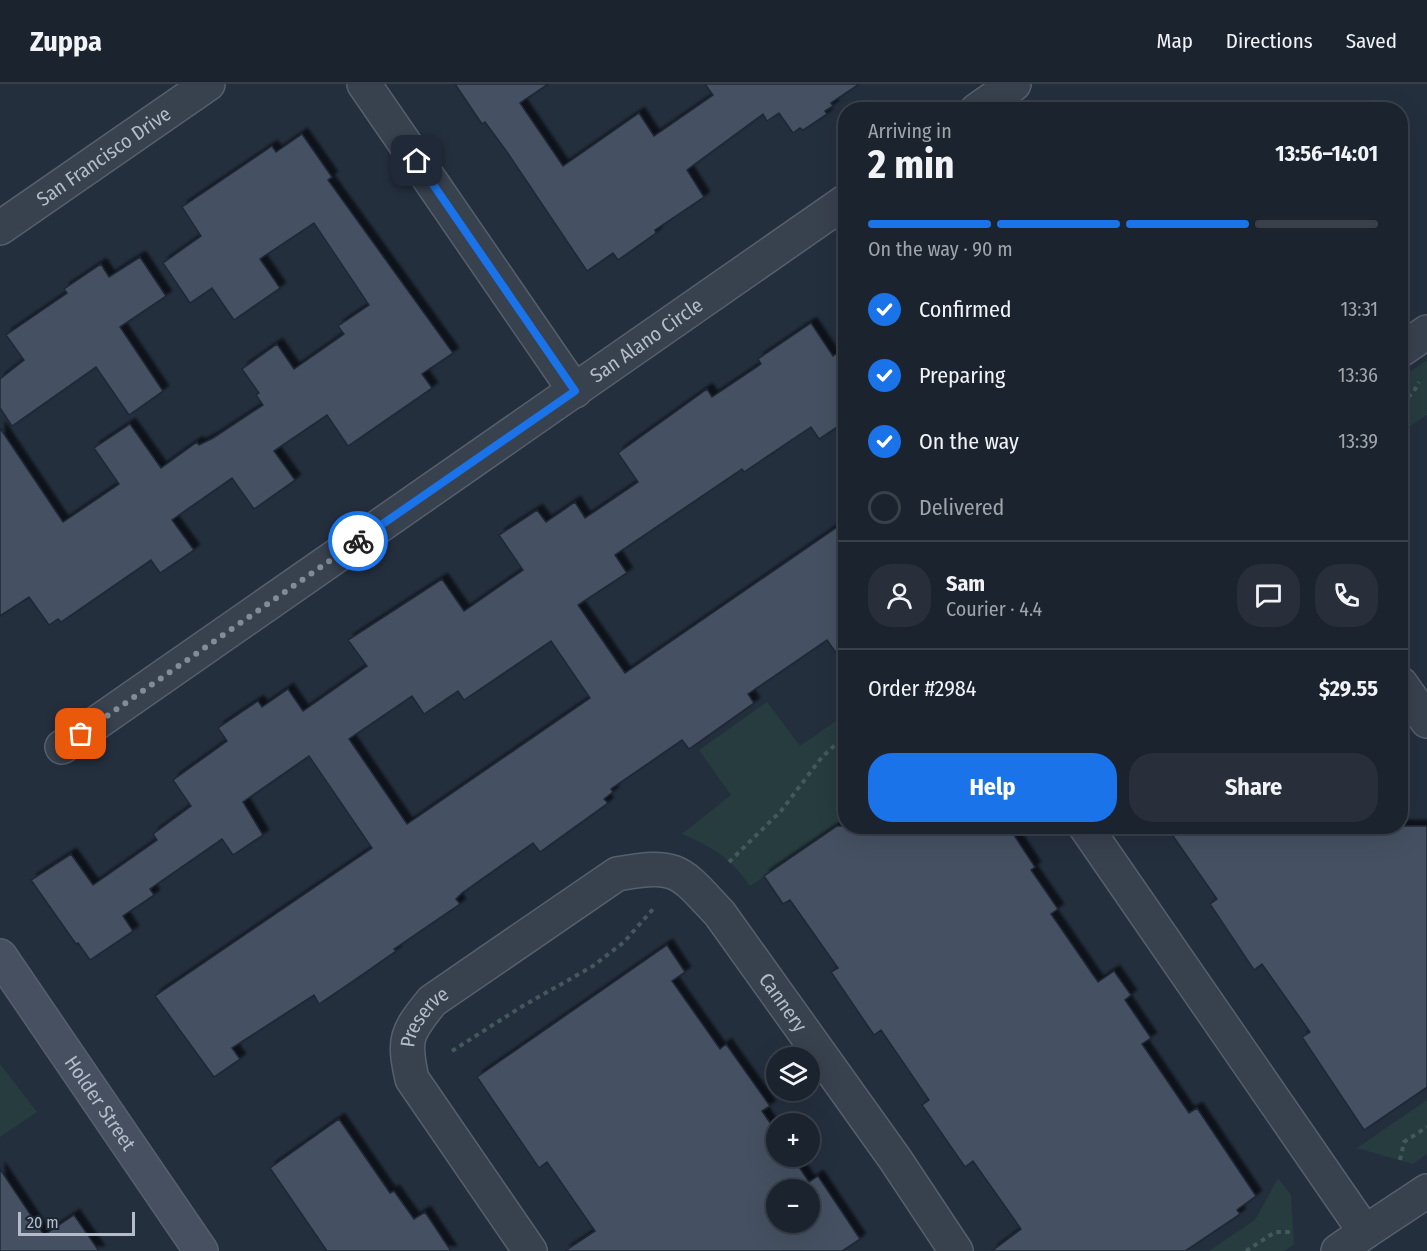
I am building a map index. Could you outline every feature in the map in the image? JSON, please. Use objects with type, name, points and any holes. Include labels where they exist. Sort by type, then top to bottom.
[{"type":"street","name":"San Francisco Drive","points":[[0,228],[208,84]]},
{"type":"street","points":[[364,84],[575,391]]},
{"type":"street","points":[[988,102],[1014,84]]},
{"type":"street","name":"San Alano Circle","points":[[62,747],[838,207]]},
{"type":"street","points":[[1408,345],[1427,332]]},
{"type":"street","points":[[1408,694],[1427,721]]},
{"type":"street","points":[[1091,834],[1365,1232]]},
{"type":"street","name":"Cannery","points":[[617,874],[645,869],[671,869],[692,884],[720,914],[895,1159],[957,1251]]},
{"type":"street","name":"Preserve","points":[[530,1251],[412,1079],[405,1048],[414,1024],[432,1001],[617,874]]},
{"type":"street","name":"Holder Street","points":[[0,956],[201,1251]]},
{"type":"street","points":[[1338,1251],[1427,1191]]},
{"type":"path","points":[[729,862],[781,811],[822,757],[838,742]]},
{"type":"path","points":[[452,1051],[521,1007],[593,966],[624,942],[653,909]]},
{"type":"path","points":[[1400,1160],[1404,1142],[1427,1127]]},
{"type":"path","points":[[1246,1251],[1275,1232],[1294,1232]]},
{"type":"green space","points":[[1427,360],[1427,415],[1408,427],[1408,373]]},
{"type":"green space","points":[[767,702],[800,746],[838,720],[838,826],[750,886],[728,860],[682,834],[731,795],[699,750]]},
{"type":"green space","points":[[0,1064],[37,1112],[0,1137]]},
{"type":"green space","points":[[1427,1100],[1427,1154],[1413,1164],[1357,1148]]},
{"type":"green space","points":[[1278,1178],[1291,1195],[1294,1244],[1285,1251],[1209,1251],[1255,1220]]},
{"type":"building","points":[[455,84],[548,84],[520,103],[563,166],[639,113],[654,136],[713,95],[705,84],[859,84],[831,103],[833,106],[825,111],[827,114],[803,130],[800,128],[793,133],[779,113],[767,121],[763,114],[687,170],[704,197],[655,230],[656,233],[618,260],[613,253],[587,271],[507,152],[485,122],[482,124]]},
{"type":"building","points":[[302,134],[332,177],[328,180],[453,353],[422,374],[432,388],[348,446],[327,415],[274,451],[295,480],[254,509],[232,478],[172,520],[194,550],[160,573],[151,560],[61,622],[58,619],[49,625],[29,597],[0,616],[0,428],[63,522],[119,484],[94,448],[130,424],[161,468],[197,442],[199,445],[213,438],[263,405],[256,395],[259,393],[242,369],[277,344],[294,369],[344,334],[338,326],[369,305],[314,223],[260,259],[280,288],[234,320],[212,288],[190,303],[163,263],[201,236],[182,207],[272,146],[276,152]]},
{"type":"building","points":[[140,257],[166,296],[120,327],[163,391],[129,415],[96,367],[12,426],[0,408],[0,379],[24,360],[6,335],[67,293],[64,289],[101,264],[109,277]]},
{"type":"building","points":[[811,323],[833,356],[838,353],[838,426],[819,439],[811,427],[744,472],[742,469],[615,555],[627,573],[578,605],[625,673],[838,527],[838,656],[827,640],[748,694],[754,703],[689,749],[682,740],[611,789],[613,792],[604,799],[608,803],[540,852],[533,843],[462,893],[456,899],[460,904],[394,949],[396,951],[353,981],[319,1004],[314,995],[232,1048],[240,1059],[214,1077],[155,996],[372,848],[309,756],[243,802],[263,835],[233,855],[222,839],[150,889],[154,895],[123,916],[133,931],[90,960],[31,880],[71,854],[93,885],[157,840],[153,834],[191,806],[173,780],[227,741],[218,728],[258,701],[262,707],[288,689],[303,711],[367,666],[348,640],[442,579],[464,611],[523,570],[499,535],[537,510],[546,522],[575,502],[585,518],[638,482],[618,453],[707,389],[712,397],[761,364],[758,359]],"holes":[[[551,641],[590,698],[407,824],[349,739],[412,696],[424,714],[458,691],[464,700]]]},
{"type":"building","points":[[837,826],[838,834],[1013,834],[1035,867],[1031,870],[1058,909],[1051,914],[1098,982],[1114,971],[1131,995],[1125,1000],[1151,1038],[1142,1044],[1189,1113],[1197,1108],[1256,1196],[1237,1210],[1240,1214],[1185,1251],[992,1251],[1021,1229],[973,1161],[965,1167],[922,1105],[929,1100],[881,1030],[874,1035],[831,972],[838,968],[790,900],[783,904],[764,876]]},
{"type":"building","points":[[1408,826],[1427,826],[1427,1087],[1364,1130],[1302,1037],[1310,1032],[1262,964],[1254,970],[1210,904],[1217,899],[1172,834],[1408,834]]},
{"type":"building","points":[[667,945],[685,972],[672,981],[720,1049],[726,1044],[770,1106],[762,1111],[766,1117],[766,1167],[799,1167],[807,1179],[766,1179],[766,1233],[820,1233],[820,1179],[860,1239],[842,1251],[565,1251],[595,1231],[547,1162],[539,1168],[477,1077]]},
{"type":"building","points":[[339,1119],[390,1193],[394,1191],[414,1219],[425,1212],[451,1251],[327,1251],[270,1168]]},
{"type":"building","points":[[0,1169],[44,1235],[74,1215],[99,1251],[0,1251]]},
{"type":"way so far","points":[[81,734],[358,541]]},
{"type":"route","points":[[358,541],[575,391],[417,161]]}]
